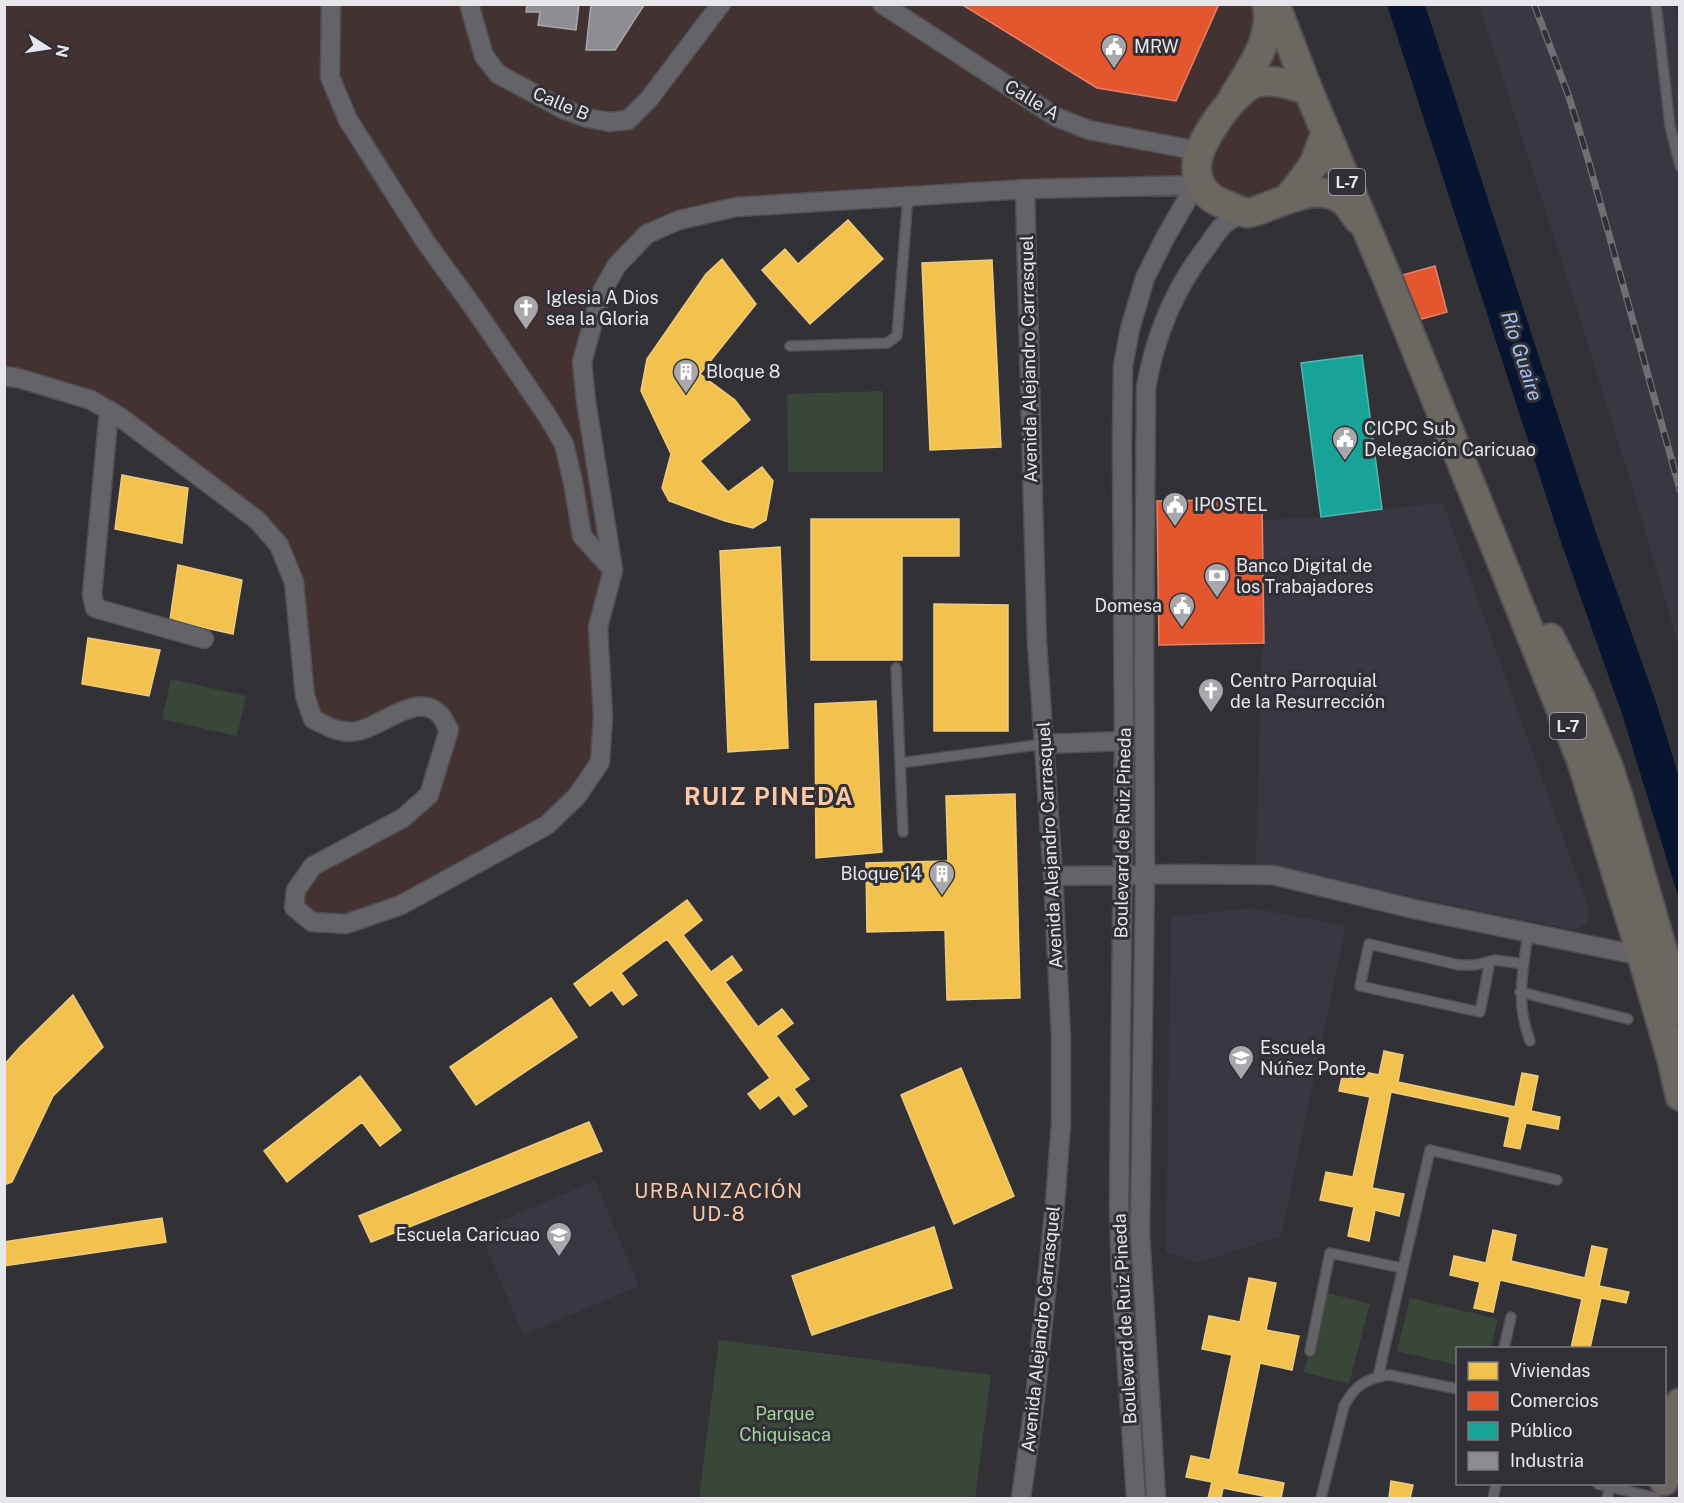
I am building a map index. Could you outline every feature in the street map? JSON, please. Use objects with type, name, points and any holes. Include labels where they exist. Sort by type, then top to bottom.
[{"type":"main road","points":[[1267,4],[1269,14],[1265,40],[1248,74],[1199,151],[1196,165],[1200,185],[1208,196],[1248,213],[1287,199],[1314,164],[1326,132]]},
{"type":"main road","name":"L-7","points":[[1275,4],[1581,759],[1652,954],[1680,1020]]},
{"type":"main road","points":[[1231,100],[1250,85],[1259,82],[1289,84],[1308,90]]},
{"type":"main road","name":"L-7","points":[[1287,199],[1309,192],[1329,193],[1346,203],[1368,232]]},
{"type":"main road","name":"L-7","points":[[1652,954],[1680,1096]]},
{"type":"main road","points":[[1666,1472],[1680,1403]]},
{"type":"street","points":[[331,4],[330,77],[348,120],[425,241],[476,311],[564,444],[582,536],[614,570]]},
{"type":"street","name":"Calle B","points":[[469,4],[484,56],[498,74],[563,109],[588,118],[609,122],[628,120],[649,99],[721,4]]},
{"type":"street","name":"Calle A","points":[[882,4],[1056,117],[1089,130],[1199,151]]},
{"type":"street","points":[[4,375],[91,400],[109,410],[257,520],[279,545],[294,582],[305,696],[313,719],[337,731],[359,731],[407,709],[425,706],[439,713],[449,730],[429,795],[403,818],[313,866],[296,890],[294,907],[312,922],[346,924],[400,905],[547,825],[577,796],[600,762],[603,717],[597,627],[614,570],[586,401],[582,362],[601,293],[617,265],[647,234],[679,220],[736,207],[1025,189],[1200,185]]},
{"type":"street","name":"Boulevard de Ruiz Pineda","points":[[1136,1498],[1122,1299],[1119,1215],[1124,741],[1123,366],[1130,329],[1145,278],[1188,198],[1200,185]]},
{"type":"street","name":"Avenida Alejandro Carrasquel","points":[[1021,1498],[1035,1399],[1061,1123],[1061,1036],[1053,876],[1037,643],[1025,189]]},
{"type":"street","name":"Boulevard de Ruiz Pineda","points":[[1156,1498],[1140,1233],[1145,875],[1146,388],[1151,359],[1184,277],[1217,232],[1231,219],[1248,213]]},
{"type":"street","points":[[109,410],[92,595],[95,608],[204,639]]},
{"type":"street","points":[[1044,744],[1124,741]]},
{"type":"street","points":[[1053,876],[1273,875],[1414,909],[1528,933],[1652,954]]},
{"type":"lane","points":[[1656,4],[1670,126],[1680,166]]},
{"type":"lane","points":[[790,346],[887,343],[897,336],[908,196]]},
{"type":"lane","points":[[896,668],[903,832]]},
{"type":"lane","points":[[900,763],[1044,744]]},
{"type":"lane","points":[[1528,933],[1520,992],[1524,1026],[1530,1041]]},
{"type":"lane","points":[[1490,961],[1480,1012],[1360,987],[1369,944],[1459,965],[1475,965],[1490,961],[1495,960],[1524,964]]},
{"type":"lane","points":[[1520,992],[1628,1019]]},
{"type":"lane","points":[[1378,1377],[1430,1150],[1557,1180]]},
{"type":"lane","points":[[1310,1351],[1330,1253],[1402,1268]]},
{"type":"lane","points":[[1504,1347],[1511,1317]]},
{"type":"lane","points":[[1321,1498],[1344,1406],[1350,1394],[1360,1384],[1389,1375],[1456,1389]]},
{"type":"lane","points":[[1602,1485],[1657,1498]]},
{"type":"lane","points":[[1607,1498],[1610,1487]]},
{"type":"shaded area","points":[[4,5],[1275,5],[1326,132],[1287,199],[1219,202],[1140,186],[679,220],[617,265],[582,362],[613,570],[598,627],[600,762],[547,825],[346,924],[294,907],[313,866],[429,795],[449,730],[425,706],[359,731],[313,719],[279,545],[120,417],[5,376]]},
{"type":"shaded area","points":[[1479,5],[1674,5],[1680,35],[1679,647],[1632,486]]},
{"type":"shaded area","points":[[1443,503],[1590,912],[1586,924],[1574,930],[1256,865],[1261,662],[1264,643],[1262,520],[1321,517]]},
{"type":"shaded area","name":"Escuela Núñez Ponte","points":[[1252,908],[1346,926],[1281,1236],[1198,1263],[1166,1252],[1171,917]]},
{"type":"shaded area","name":"Escuela Caricuao","points":[[595,1181],[639,1286],[523,1335],[479,1230]]},
{"type":"green space","points":[[883,391],[883,472],[788,472],[787,394]]},
{"type":"green space","points":[[171,679],[246,696],[237,736],[162,719]]},
{"type":"green space","points":[[1324,1292],[1370,1304],[1349,1384],[1304,1372]]},
{"type":"green space","points":[[1410,1298],[1498,1319],[1491,1347],[1456,1347],[1456,1365],[1397,1351]]},
{"type":"green space","name":"Parque Chiquisaca","points":[[719,1340],[991,1375],[975,1498],[699,1498]]},
{"type":"water","name":"Río Guaire","points":[[1387,5],[1425,5],[1595,530],[1656,702],[1679,777],[1679,899],[1622,714],[1561,542]]},
{"type":"building: Viviendas","points":[[848,220],[883,259],[810,324],[762,270],[785,249],[798,264]]},
{"type":"building: Viviendas","name":"Bloque 8","points":[[722,259],[756,304],[700,374],[735,400],[750,420],[700,461],[728,492],[762,467],[773,481],[766,520],[753,528],[725,521],[669,501],[662,488],[671,454],[641,391],[647,359],[706,274]]},
{"type":"building: Viviendas","points":[[992,260],[1001,447],[930,450],[922,263]]},
{"type":"building: Viviendas","points":[[122,475],[188,488],[182,543],[115,529]]},
{"type":"building: Viviendas","points":[[811,519],[959,519],[959,556],[902,556],[902,660],[811,660]]},
{"type":"building: Viviendas","points":[[780,547],[788,748],[728,752],[720,551]]},
{"type":"building: Viviendas","points":[[178,565],[242,580],[233,634],[170,620]]},
{"type":"building: Viviendas","points":[[934,604],[1008,605],[1008,731],[934,731]]},
{"type":"building: Viviendas","points":[[88,638],[160,650],[149,696],[82,684]]},
{"type":"building: Viviendas","points":[[876,701],[882,852],[816,858],[815,704]]},
{"type":"building: Viviendas","name":"Bloque 14","points":[[1015,794],[1020,998],[947,1000],[945,930],[867,932],[866,863],[948,861],[946,796]]},
{"type":"building: Viviendas","points":[[687,900],[702,920],[683,935],[711,972],[732,956],[742,970],[725,982],[758,1027],[782,1009],[793,1023],[776,1036],[809,1079],[794,1089],[807,1106],[794,1115],[779,1095],[760,1109],[748,1094],[770,1078],[667,939],[621,973],[637,995],[623,1005],[612,990],[590,1006],[574,984]]},
{"type":"building: Viviendas","points":[[73,995],[103,1047],[53,1096],[12,1182],[4,1185],[4,1065]]},
{"type":"building: Viviendas","points":[[551,998],[577,1037],[476,1105],[450,1067]]},
{"type":"building: Viviendas","points":[[1384,1051],[1403,1055],[1398,1082],[1515,1107],[1522,1073],[1538,1076],[1531,1111],[1560,1117],[1558,1129],[1526,1123],[1520,1149],[1504,1146],[1510,1117],[1391,1092],[1372,1188],[1404,1194],[1399,1216],[1375,1210],[1369,1241],[1348,1236],[1354,1207],[1320,1200],[1326,1172],[1353,1177],[1370,1097],[1339,1091],[1344,1068],[1379,1075]]},
{"type":"building: Viviendas","points":[[961,1068],[1014,1196],[954,1224],[901,1095]]},
{"type":"building: Viviendas","points":[[360,1076],[401,1130],[380,1146],[362,1122],[287,1182],[264,1151]]},
{"type":"building: Viviendas","points":[[589,1122],[602,1151],[371,1242],[359,1216]]},
{"type":"building: Viviendas","points":[[162,1218],[166,1242],[4,1266],[4,1242]]},
{"type":"building: Viviendas","points":[[934,1227],[952,1288],[812,1335],[792,1276]]},
{"type":"building: Viviendas","points":[[1493,1230],[1516,1235],[1511,1261],[1585,1278],[1592,1246],[1607,1249],[1599,1286],[1629,1292],[1626,1303],[1601,1298],[1590,1347],[1571,1347],[1582,1299],[1500,1280],[1493,1312],[1474,1308],[1480,1282],[1450,1275],[1454,1256],[1486,1263]]},
{"type":"building: Viviendas","points":[[1249,1278],[1276,1283],[1266,1330],[1299,1336],[1292,1370],[1260,1363],[1237,1474],[1284,1483],[1281,1498],[1223,1488],[1221,1498],[1208,1498],[1212,1482],[1186,1477],[1191,1456],[1210,1460],[1232,1355],[1202,1349],[1209,1316],[1240,1322]]},
{"type":"building: Viviendas","points":[[1391,1481],[1413,1485],[1410,1498],[1389,1498]]},
{"type":"building: Comercios","points":[[961,4],[1219,4],[1176,101],[1097,88]]},
{"type":"building: Comercios","points":[[1435,266],[1447,312],[1411,322],[1399,276]]},
{"type":"building: Comercios","points":[[1262,499],[1264,643],[1159,645],[1157,501]]},
{"type":"building: Público","name":"CICPC Sub Delegación Caricuao","points":[[1362,355],[1382,509],[1321,517],[1301,363]]},
{"type":"building: Industria","points":[[527,4],[579,4],[576,30],[538,25],[540,12],[526,12]]},
{"type":"building: Industria","points":[[591,4],[644,5],[615,50],[586,50]]},
{"type":"railway","points":[[1534,4],[1569,97],[1588,159],[1680,490]]},
{"type":"place","name":"MRW","points":[[1114,70]]},
{"type":"place","name":"Iglesia A Dios sea la Gloria","points":[[526,331]]},
{"type":"place","name":"Bloque 8","points":[[686,395]]},
{"type":"place","name":"CICPC Sub Delegación Caricuao","points":[[1345,462]]},
{"type":"place","name":"IPOSTEL","points":[[1175,528]]},
{"type":"place","name":"Banco Digital de los Trabajadores","points":[[1217,599]]},
{"type":"place","name":"Domesa","points":[[1182,629]]},
{"type":"place","name":"Centro Parroquial de la Resurrección","points":[[1211,714]]},
{"type":"place","name":"Bloque 14","points":[[942,897]]},
{"type":"place","name":"Escuela Núñez Ponte","points":[[1241,1081]]},
{"type":"place","name":"Escuela Caricuao","points":[[559,1258]]},
{"type":"district","name":"RUIZ PINEDA","points":[[769,797]]},
{"type":"district","name":"URBANIZACIÓN UD-8","points":[[719,1202]]}]
